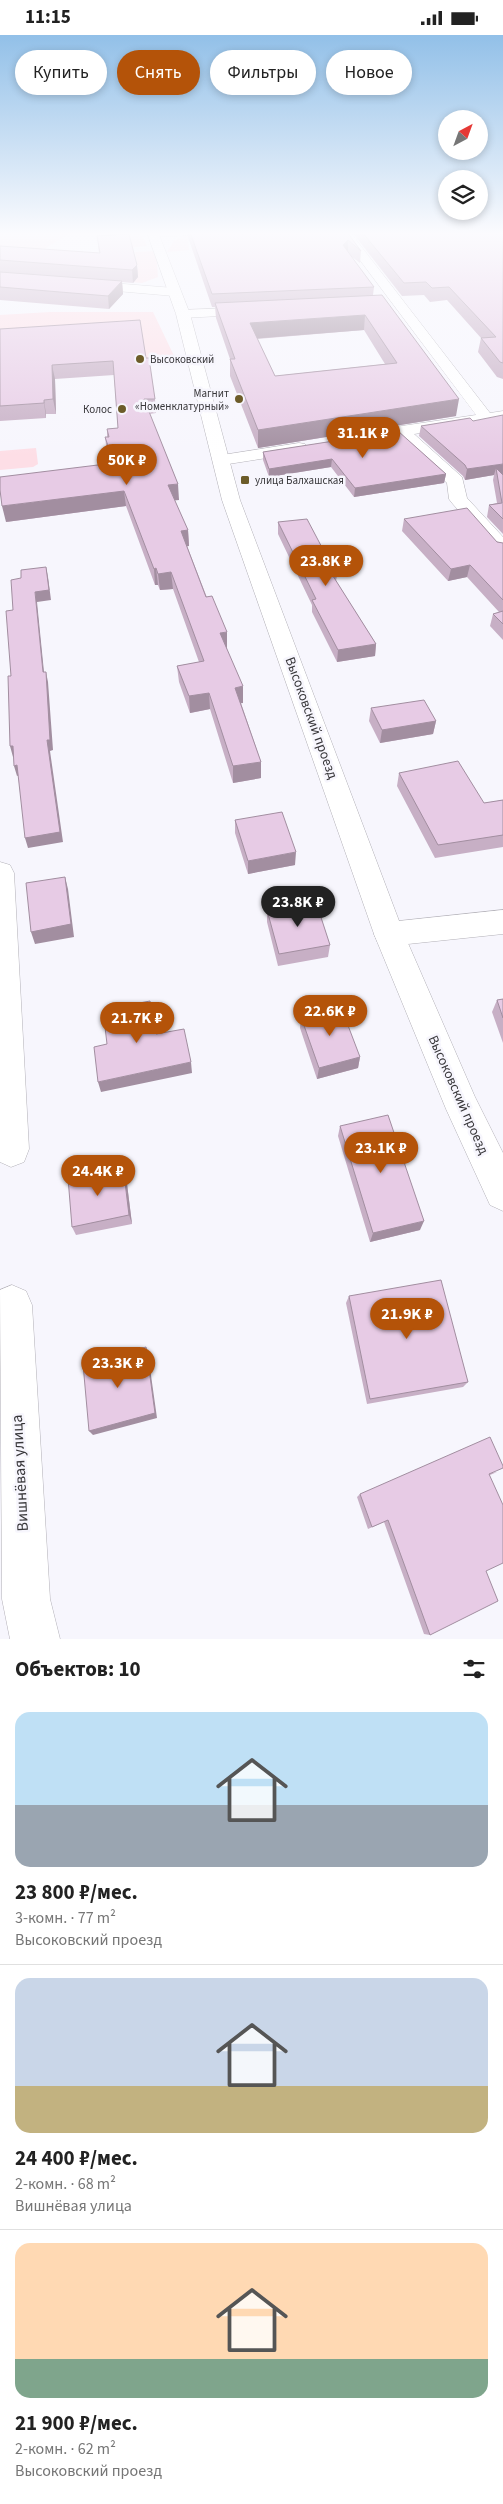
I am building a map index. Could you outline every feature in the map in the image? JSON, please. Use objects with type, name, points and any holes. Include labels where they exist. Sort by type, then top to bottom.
[{"type":"street","name":"Высоковский проезд","points":[[180,307],[232,500],[390,934],[462,1109],[503,1191]]},
{"type":"street","points":[[401,307],[486,418]]},
{"type":"street","points":[[183,314],[264,310]]},
{"type":"street","points":[[344,440],[503,416]]},
{"type":"street","points":[[401,431],[456,481],[458,499],[503,549]]},
{"type":"street","points":[[222,460],[315,445]]},
{"type":"street","points":[[0,873],[11,1149]]},
{"type":"street","points":[[390,934],[503,922]]},
{"type":"street","name":"Вишнёвая улица","points":[[12,1305],[26,1599],[35,1639]]},
{"type":"shaded area","points":[[50,312],[153,312],[176,360],[96,365],[0,333],[0,315]]},
{"type":"shaded area","points":[[36,448],[38,464],[33,467],[0,470],[0,451]]},
{"type":"building","points":[[216,307],[391,307],[459,399],[258,430],[230,359],[235,359]],"holes":[[[365,315],[397,363],[275,376],[250,323]]]},
{"type":"building","points":[[468,307],[503,307],[503,363],[500,362],[481,338],[496,337]]},
{"type":"building","points":[[140,320],[146,358],[149,358],[155,399],[144,399],[178,484],[168,485],[188,530],[181,531],[206,597],[212,596],[227,632],[220,633],[243,686],[235,688],[261,762],[233,766],[209,693],[189,696],[177,666],[204,661],[171,572],[158,574],[156,568],[154,569],[124,491],[2,506],[0,477],[114,463],[105,437],[109,437],[107,429],[118,428],[113,361],[52,365],[53,399],[44,400],[44,403],[0,406],[0,329]]},
{"type":"building","points":[[503,415],[503,464],[467,469],[465,465],[421,426],[470,418],[473,421]]},
{"type":"building","points":[[398,431],[446,474],[355,488],[332,459],[269,469],[263,452]]},
{"type":"building","points":[[496,468],[503,475],[503,519],[489,505],[502,503]]},
{"type":"building","points":[[467,508],[497,542],[503,543],[503,600],[470,565],[451,569],[404,519]]},
{"type":"building","points":[[307,519],[337,576],[333,576],[376,644],[338,650],[312,600],[316,599],[278,522]]},
{"type":"building","points":[[46,567],[49,590],[35,592],[43,672],[46,672],[50,740],[47,740],[60,832],[25,838],[17,765],[14,766],[13,746],[10,746],[8,676],[11,676],[6,611],[13,610],[11,580],[21,578],[21,570]]},
{"type":"building","points":[[503,611],[503,624],[493,614]]},
{"type":"building","points":[[424,700],[436,721],[382,730],[371,708]]},
{"type":"building","points":[[458,761],[484,803],[503,800],[503,835],[438,845],[399,773]]},
{"type":"building","points":[[282,812],[296,852],[248,861],[235,820]]},
{"type":"building","points":[[65,877],[71,924],[31,932],[26,883]]},
{"type":"building","points":[[316,902],[330,945],[279,954],[267,910]]},
{"type":"building","points":[[503,999],[503,1018],[497,1000]]},
{"type":"building","points":[[150,1001],[156,1034],[184,1029],[191,1062],[98,1082],[94,1047],[107,1044],[103,1010]]},
{"type":"building","points":[[341,1007],[360,1057],[319,1068],[301,1017]]},
{"type":"building","points":[[388,1115],[424,1221],[373,1233],[340,1126]]},
{"type":"building","points":[[123,1166],[129,1215],[72,1227],[68,1178]]},
{"type":"building","points":[[441,1280],[468,1382],[370,1399],[349,1296]]},
{"type":"building","points":[[146,1347],[155,1413],[89,1431],[83,1364]]},
{"type":"building","points":[[490,1437],[503,1466],[503,1468],[489,1474],[503,1505],[503,1563],[486,1571],[498,1601],[430,1635],[388,1520],[372,1527],[360,1494]]},
{"type":"place","name":"Высоковский","points":[[140,359]]},
{"type":"place","name":"Магнит «Номенклатурный»","points":[[239,399]]},
{"type":"place","name":"Колос","points":[[122,409]]},
{"type":"place","name":"улица Балхашская","points":[[245,480]]}]
